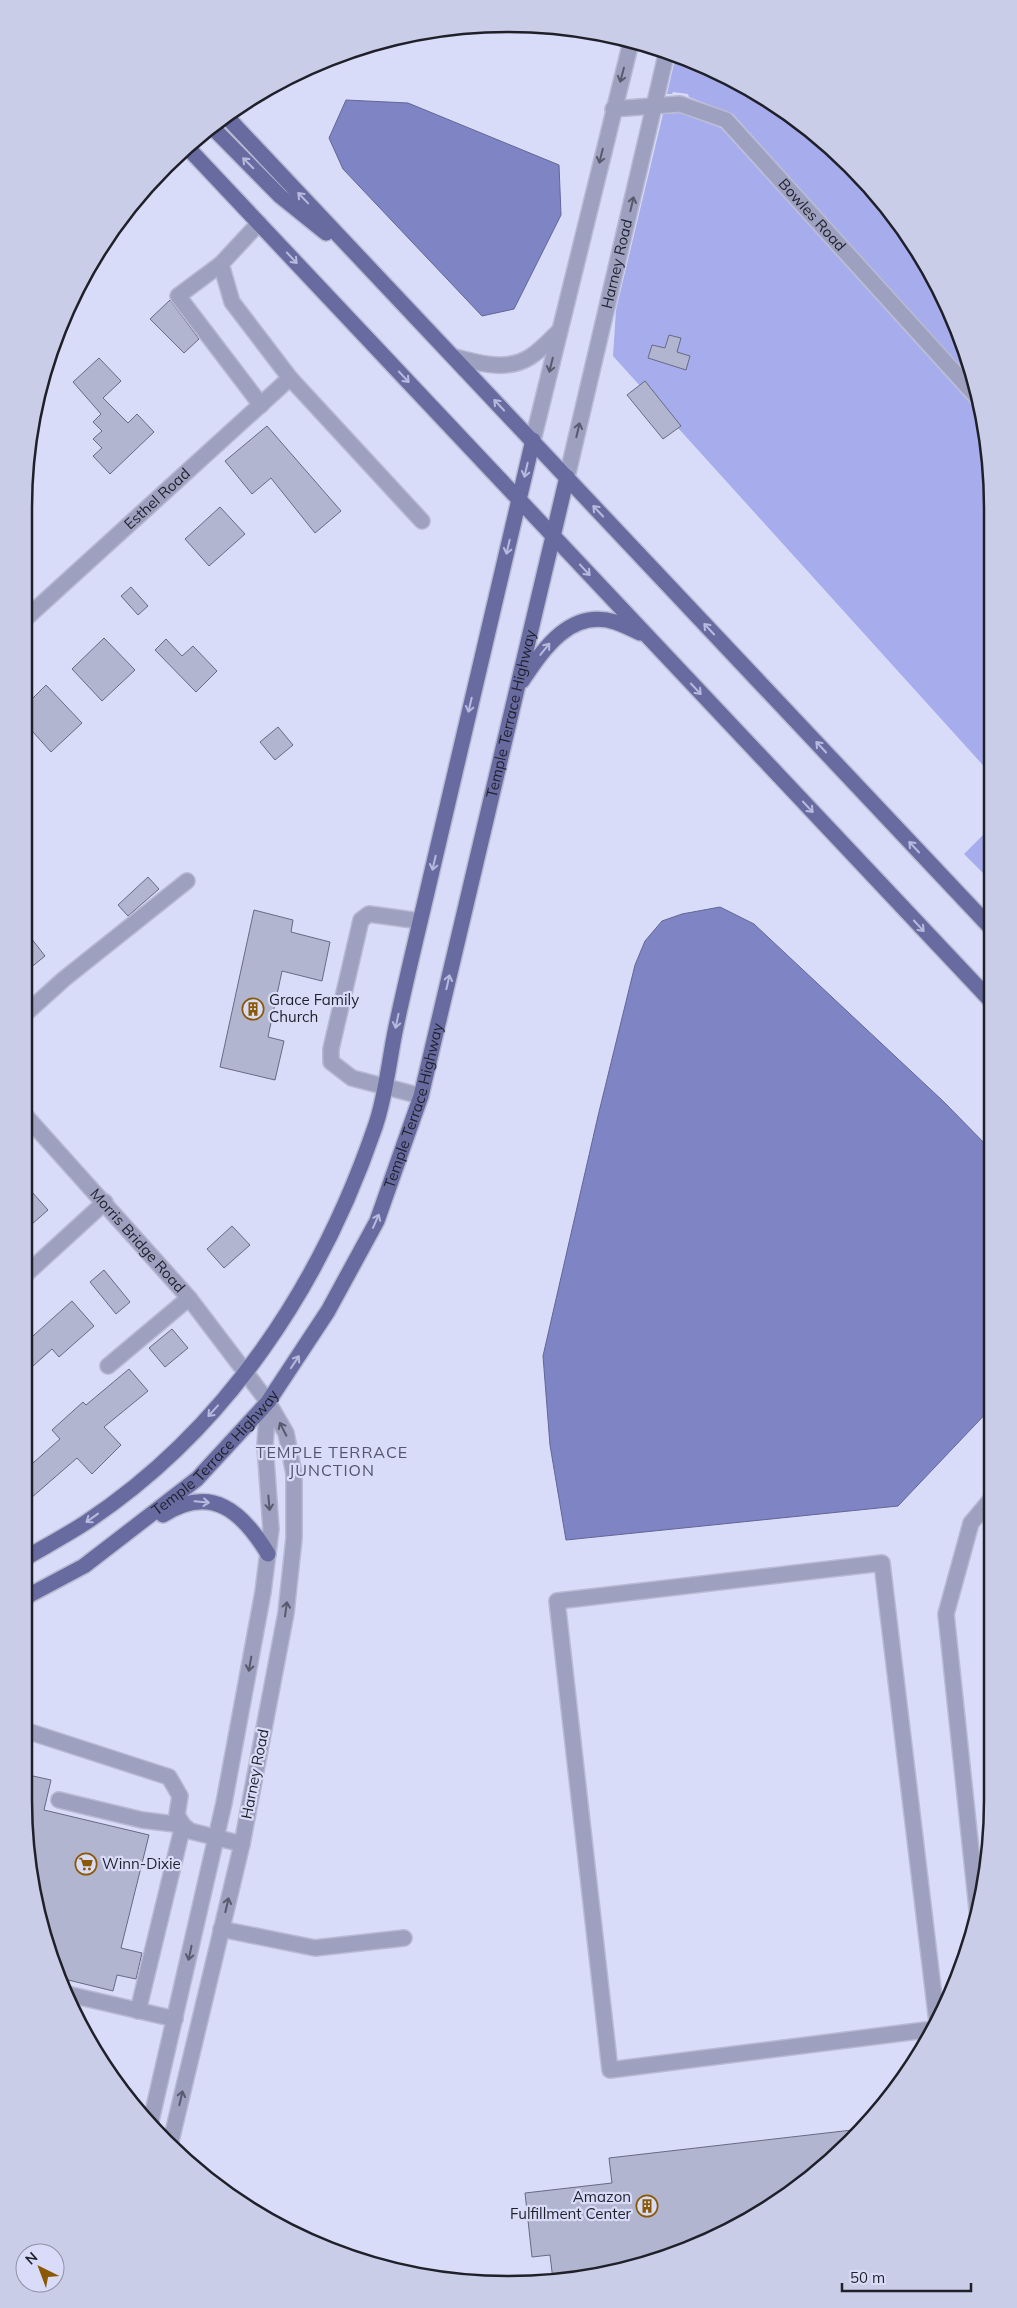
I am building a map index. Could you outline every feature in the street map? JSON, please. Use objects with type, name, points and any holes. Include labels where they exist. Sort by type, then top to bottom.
[{"type":"main road","points":[[232,122],[455,357],[984,922]]},
{"type":"main road","points":[[217,132],[280,196],[377,276]]},
{"type":"main road","points":[[193,153],[984,994]]},
{"type":"main road","name":"Temple Terrace Highway","points":[[32,1554],[84,1524],[154,1470],[215,1410],[245,1374],[288,1314],[321,1255],[344,1206],[376,1124],[420,922],[532,440]]},
{"type":"main road","name":"Temple Terrace Highway","points":[[32,1594],[84,1566],[197,1479],[268,1402],[328,1312],[377,1221],[421,1096],[567,477]]},
{"type":"main road","points":[[517,689],[545,647],[572,626],[591,621],[614,622],[646,636]]},
{"type":"main road","points":[[84,1566],[178,1506],[194,1501],[216,1504],[234,1512],[252,1528],[268,1554]]},
{"type":"street","points":[[532,440],[629,48]]},
{"type":"street","name":"Harney Road","points":[[567,477],[665,59]]},
{"type":"street","name":"Bowles Road","points":[[613,109],[655,104],[680,104],[726,120],[969,388]]},
{"type":"street","points":[[259,223],[221,264],[178,296],[261,405]]},
{"type":"street","points":[[221,264],[232,302],[290,378],[422,521]]},
{"type":"street","points":[[455,357],[485,365],[510,365],[530,357],[559,332]]},
{"type":"street","name":"Esthel Road","points":[[32,613],[290,378]]},
{"type":"street","points":[[32,1008],[64,979],[187,882]]},
{"type":"street","points":[[420,922],[369,914],[362,920],[332,1049],[331,1062],[352,1078],[421,1096]]},
{"type":"street","name":"Morris Bridge Road","points":[[32,1123],[189,1298],[245,1374]]},
{"type":"street","points":[[32,1269],[105,1202]]},
{"type":"street","points":[[108,1366],[189,1298]]},
{"type":"street","name":"Harney Road","points":[[172,2136],[242,1844],[286,1613],[294,1538],[294,1474],[286,1434],[268,1402],[245,1374]]},
{"type":"street","name":"Harney Road","points":[[152,2115],[216,1837],[256,1630],[271,1530],[265,1445],[268,1402]]},
{"type":"street","points":[[975,1891],[946,1614],[971,1523],[984,1508]]},
{"type":"street","points":[[925,2030],[610,2070],[557,1601],[882,1563],[936,2007]]},
{"type":"street","points":[[32,1733],[169,1777],[180,1796],[178,1815],[182,1825],[138,2011]]},
{"type":"street","points":[[60,1800],[142,1820],[182,1825],[190,1831],[242,1844]]},
{"type":"street","points":[[221,1929],[315,1948],[404,1938]]},
{"type":"street","points":[[76,1996],[175,2019]]},
{"type":"shaded area","points":[[674,63],[691,69],[746,96],[773,113],[798,131],[845,172],[886,219],[921,271],[948,326],[963,370],[733,114],[689,97],[688,94],[673,92],[672,94],[667,94]]},
{"type":"shaded area","points":[[346,100],[408,103],[559,165],[561,215],[514,309],[482,316],[343,169],[329,138]]},
{"type":"shaded area","points":[[680,113],[721,128],[973,406],[980,446],[984,508],[984,766],[613,356],[616,310],[663,114]]},
{"type":"shaded area","points":[[984,834],[984,874],[964,854]]},
{"type":"shaded area","points":[[720,907],[754,924],[944,1102],[984,1143],[984,1415],[898,1506],[566,1540],[550,1445],[543,1356],[635,965],[645,941],[662,921],[682,914]]},
{"type":"building","points":[[170,300],[199,339],[184,353],[150,319]]},
{"type":"building","points":[[669,335],[681,338],[677,352],[690,356],[686,370],[648,358],[652,345],[665,348]]},
{"type":"building","points":[[99,358],[121,381],[103,398],[128,423],[137,414],[154,432],[110,474],[93,456],[102,448],[93,439],[102,431],[93,422],[101,414],[73,382]]},
{"type":"building","points":[[645,381],[681,426],[663,439],[627,395]]},
{"type":"building","points":[[267,426],[341,511],[315,533],[271,478],[252,494],[225,461]]},
{"type":"building","points":[[220,507],[245,534],[209,566],[185,539]]},
{"type":"building","points":[[131,587],[148,606],[138,615],[121,596]]},
{"type":"building","points":[[104,638],[135,670],[102,701],[72,669]]},
{"type":"building","points":[[166,639],[182,656],[193,646],[217,671],[196,692],[155,650]]},
{"type":"building","points":[[46,685],[82,723],[51,752],[32,731],[32,699]]},
{"type":"building","points":[[278,727],[293,745],[275,760],[260,742]]},
{"type":"building","points":[[148,877],[159,889],[128,916],[118,905]]},
{"type":"building","name":"Grace Family Church","points":[[254,910],[293,920],[291,932],[330,942],[322,981],[282,971],[268,1037],[284,1041],[275,1080],[220,1067]]},
{"type":"building","points":[[32,939],[45,956],[32,967]]},
{"type":"building","points":[[32,1192],[48,1210],[32,1224]]},
{"type":"building","points":[[232,1226],[250,1245],[224,1268],[207,1249]]},
{"type":"building","points":[[104,1270],[130,1302],[116,1314],[90,1282]]},
{"type":"building","points":[[72,1301],[94,1326],[59,1357],[52,1349],[32,1367],[32,1337]]},
{"type":"building","points":[[172,1329],[188,1348],[165,1367],[149,1348]]},
{"type":"building","points":[[129,1369],[148,1391],[104,1427],[121,1445],[92,1474],[77,1458],[32,1497],[32,1464],[60,1439],[52,1430],[83,1402],[86,1405]]},
{"type":"building","name":"Winn-Dixie","points":[[32,1776],[51,1780],[44,1810],[149,1835],[121,1948],[142,1953],[136,1979],[117,1975],[113,1991],[68,1980],[58,1953],[49,1923],[37,1862]]},
{"type":"building","name":"Amazon Fulfillment Center","points":[[850,2130],[798,2177],[746,2212],[719,2226],[662,2250],[632,2259],[601,2266],[552,2273],[550,2255],[532,2257],[525,2193],[612,2183],[609,2158]]},
{"type":"place","name":"Grace Family Church","points":[[253,1009]]},
{"type":"place","name":"Winn-Dixie","points":[[86,1864]]},
{"type":"place","name":"Amazon Fulfillment Center","points":[[647,2206]]},
{"type":"district","name":"TEMPLE TERRACE JUNCTION","points":[[332,1461]]}]
